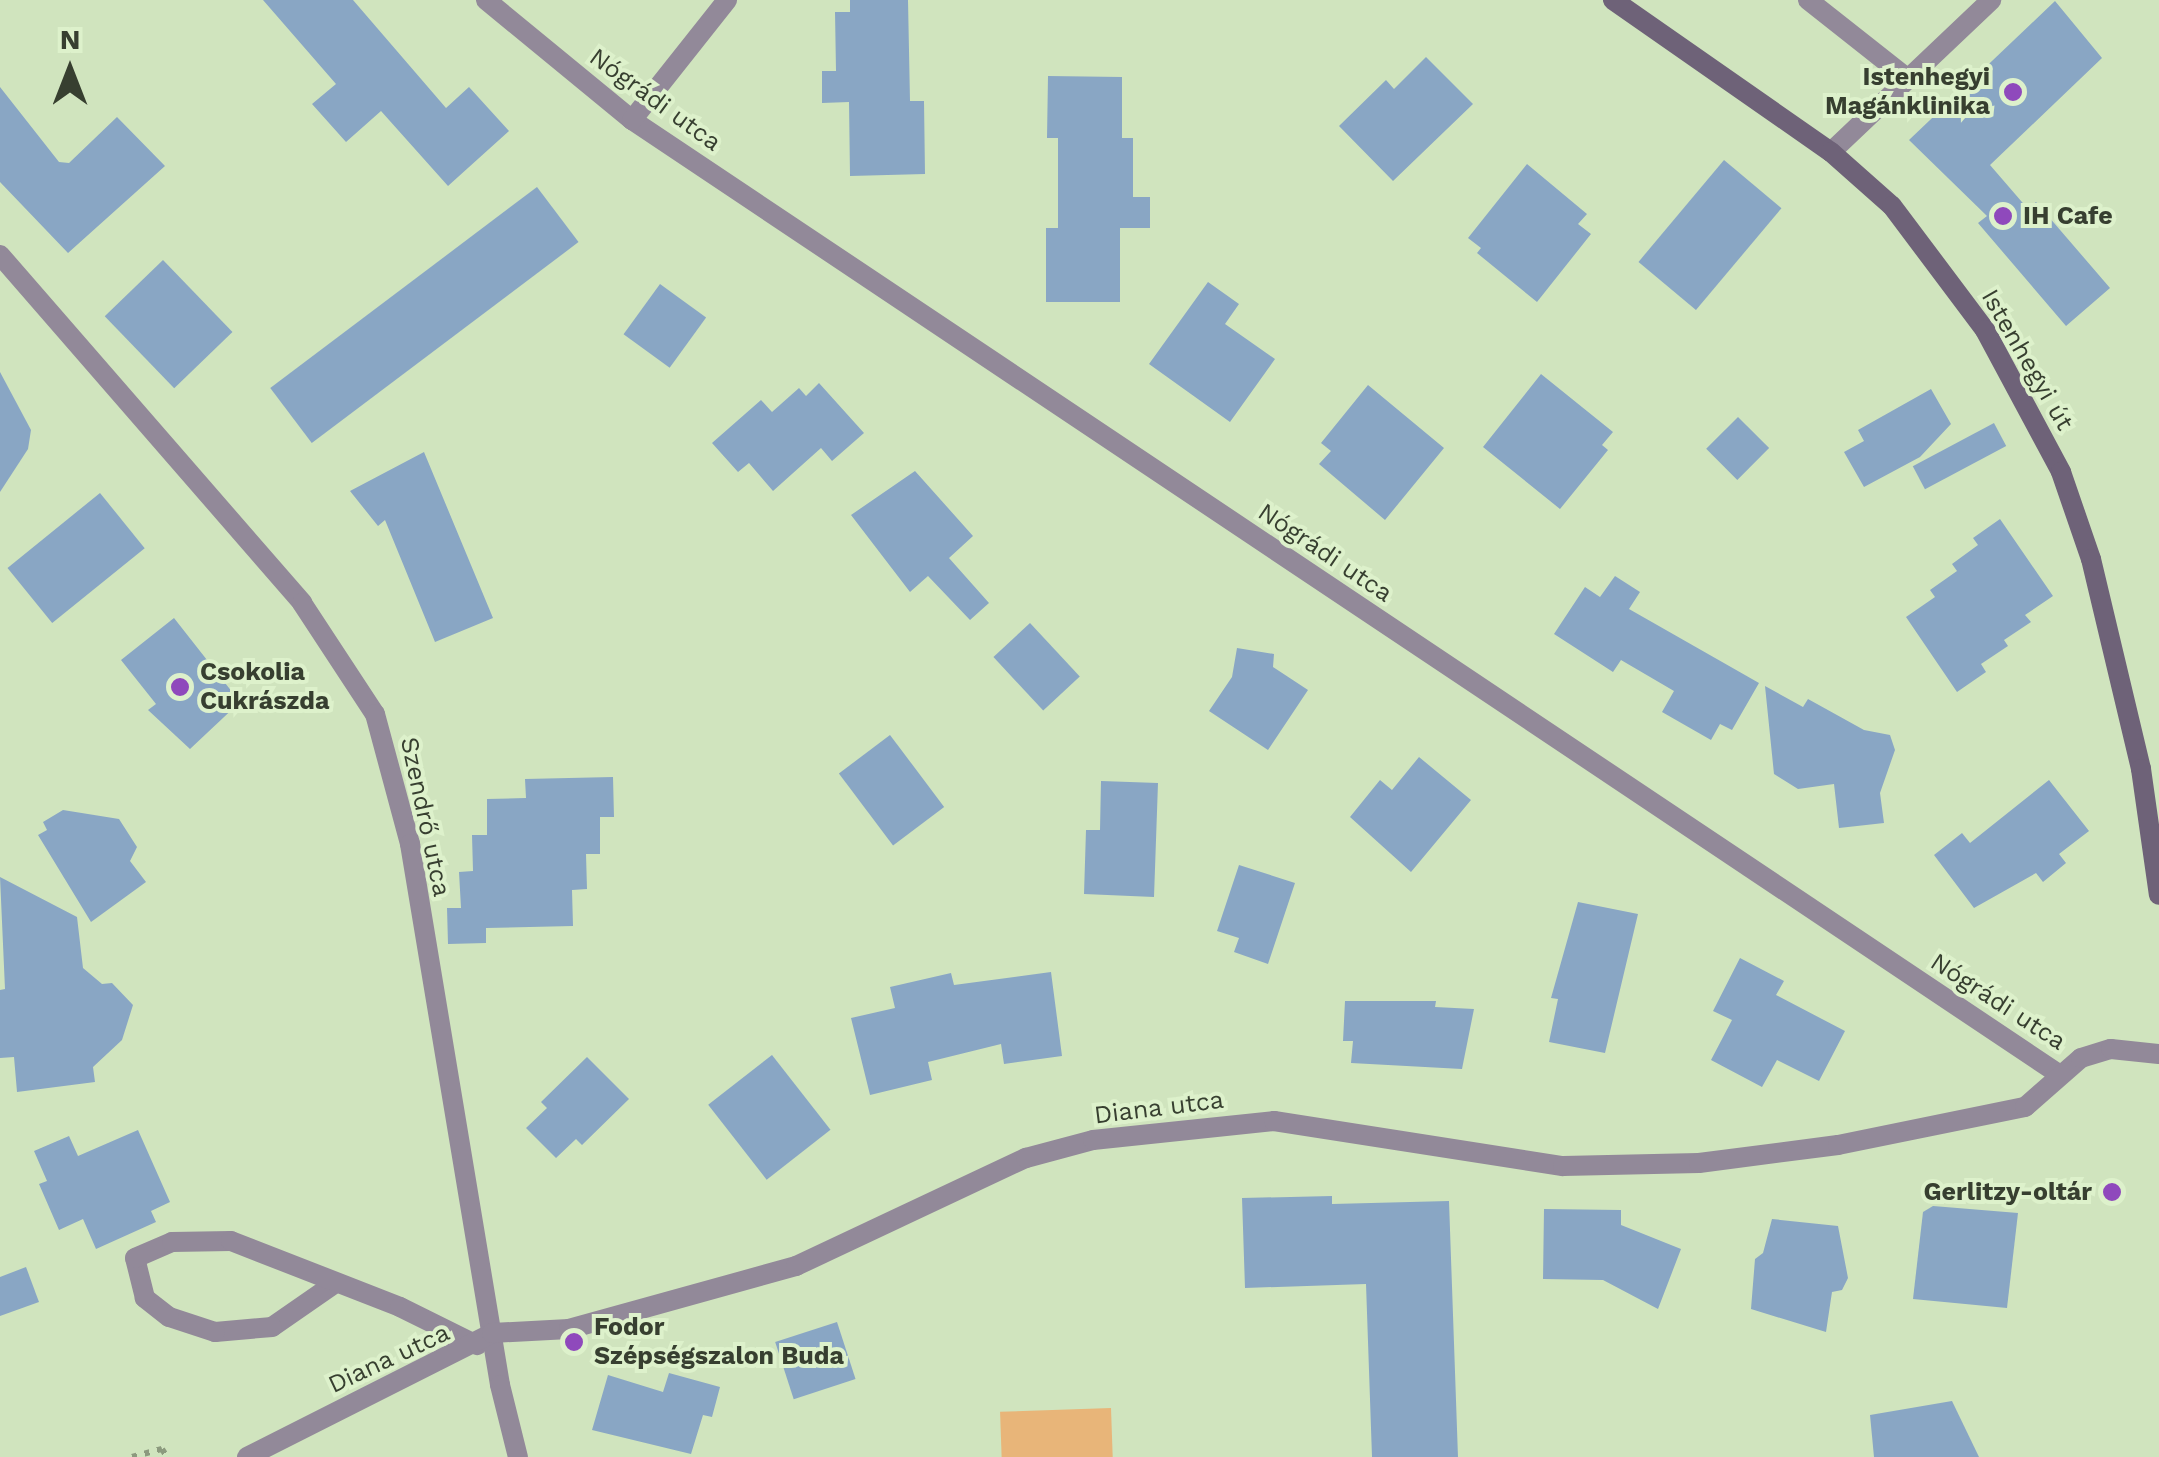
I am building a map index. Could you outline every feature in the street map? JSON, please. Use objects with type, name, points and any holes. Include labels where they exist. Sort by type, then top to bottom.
[{"type":"street","name":"Nógrádi utca","points":[[486,0],[632,120],[2057,1072],[2111,1049],[2159,1054]]},
{"type":"street","points":[[632,120],[727,0]]},
{"type":"street","name":"Istenhegyi út","points":[[1614,0],[1832,152],[1892,206],[1942,266],[2061,472],[2119,662],[2159,895]]},
{"type":"street","points":[[1808,0],[1908,79]]},
{"type":"street","points":[[1832,152],[1992,0]]},
{"type":"street","name":"Szendrő utca","points":[[0,255],[302,603],[375,714],[410,844],[484,1339],[518,1457]]},
{"type":"street","name":"Diana utca","points":[[247,1457],[484,1339],[568,1330],[796,1266],[1026,1158],[1146,1130],[1274,1121],[1563,1166],[1699,1164],[1838,1145],[2025,1107],[2057,1072]]},
{"type":"street","points":[[334,1284],[272,1327],[215,1332],[168,1318],[145,1298],[135,1258],[172,1242],[232,1241],[334,1284],[484,1339]]},
{"type":"path","points":[[132,1457],[162,1449],[167,1457]]},
{"type":"shaded area","points":[[1111,1408],[1113,1457],[1002,1457],[1000,1412]]},
{"type":"building","points":[[263,0],[353,0],[446,108],[469,87],[509,131],[448,186],[381,111],[346,142],[312,104],[336,84]]},
{"type":"building","points":[[850,0],[908,0],[910,101],[924,101],[925,174],[850,176],[849,102],[822,103],[822,71],[836,71],[835,12],[850,12]]},
{"type":"building","name":"Istenhegyi Magánklinika","points":[[2055,1],[2102,58],[1990,165],[2028,209],[2036,202],[2110,288],[2066,326],[1978,223],[1987,216],[1909,140]]},
{"type":"building","points":[[1426,57],[1473,104],[1393,181],[1339,126],[1386,80],[1394,89]]},
{"type":"building","points":[[1048,76],[1122,77],[1122,138],[1133,138],[1133,197],[1150,197],[1150,228],[1120,228],[1120,302],[1046,302],[1046,228],[1058,228],[1058,138],[1047,138]]},
{"type":"building","points":[[0,87],[59,162],[69,163],[117,117],[165,166],[68,253],[0,182]]},
{"type":"building","points":[[1724,160],[1781,208],[1696,310],[1639,262]]},
{"type":"building","points":[[1527,164],[1587,214],[1578,224],[1591,234],[1537,302],[1477,253],[1481,248],[1468,238]]},
{"type":"building","points":[[537,187],[579,242],[312,443],[270,388]]},
{"type":"building","points":[[163,260],[232,332],[174,388],[105,316]]},
{"type":"building","points":[[1208,282],[1239,304],[1225,324],[1275,359],[1230,422],[1149,364]]},
{"type":"building","points":[[660,284],[706,318],[670,368],[624,334]]},
{"type":"building","points":[[0,372],[31,430],[28,449],[0,492]]},
{"type":"building","points":[[1541,374],[1613,432],[1602,445],[1608,450],[1560,509],[1483,447]]},
{"type":"building","points":[[819,383],[864,433],[832,461],[821,448],[773,491],[749,463],[738,472],[712,443],[761,400],[772,412],[799,388],[806,396]]},
{"type":"building","points":[[1368,385],[1444,448],[1385,520],[1319,464],[1331,451],[1321,443]]},
{"type":"building","points":[[1931,389],[1951,424],[1920,457],[1864,487],[1844,452],[1864,441],[1858,430]]},
{"type":"building","points":[[1738,417],[1769,448],[1737,480],[1706,449]]},
{"type":"building","points":[[1994,423],[2006,446],[1925,489],[1913,466]]},
{"type":"building","points":[[424,452],[493,618],[435,642],[385,520],[378,526],[350,491]]},
{"type":"building","points":[[915,471],[973,536],[949,558],[989,603],[970,620],[928,576],[910,592],[851,515]]},
{"type":"building","points":[[100,493],[145,548],[52,623],[8,568]]},
{"type":"building","points":[[2000,519],[2053,596],[2025,615],[2031,622],[2004,640],[2008,646],[1981,664],[1986,672],[1957,692],[1906,617],[1935,597],[1930,590],[1957,571],[1952,564],[1978,545],[1973,538]]},
{"type":"building","points":[[1615,576],[1640,592],[1629,609],[1759,683],[1732,730],[1720,724],[1711,740],[1662,712],[1674,691],[1621,660],[1613,672],[1554,634],[1585,587],[1600,597]]},
{"type":"building","points":[[174,618],[240,702],[190,749],[148,710],[156,704],[121,660]]},
{"type":"building","points":[[1030,623],[1080,676],[1043,710],[993,657]]},
{"type":"building","points":[[1237,648],[1274,654],[1273,667],[1308,690],[1268,750],[1209,711],[1232,677]]},
{"type":"building","points":[[1765,686],[1803,707],[1808,699],[1864,730],[1890,735],[1895,750],[1880,793],[1884,823],[1839,828],[1834,784],[1798,789],[1774,774]]},
{"type":"building","points":[[890,735],[944,807],[893,845],[839,774]]},
{"type":"building","points":[[1419,757],[1471,800],[1411,872],[1350,817],[1380,780],[1392,790]]},
{"type":"building","points":[[613,777],[614,817],[600,817],[600,854],[586,854],[587,889],[572,890],[573,926],[486,928],[486,943],[448,944],[447,908],[461,908],[459,872],[473,871],[472,835],[487,835],[487,799],[526,798],[525,779]]},
{"type":"building","points":[[2049,780],[2089,831],[2059,854],[2066,863],[2043,882],[2036,873],[1974,908],[1934,855],[1962,833],[1970,843]]},
{"type":"building","points":[[1101,781],[1158,783],[1154,897],[1084,894],[1086,830],[1100,830]]},
{"type":"building","points":[[63,810],[119,819],[137,847],[130,861],[146,882],[91,922],[38,835],[47,830],[43,822]]},
{"type":"building","points":[[1239,865],[1295,883],[1268,964],[1234,952],[1239,938],[1217,931]]},
{"type":"building","points":[[0,877],[77,917],[83,968],[102,984],[112,983],[133,1005],[122,1040],[93,1067],[95,1082],[17,1092],[14,1057],[0,1058],[0,990],[5,989]]},
{"type":"building","points":[[1578,902],[1638,914],[1605,1053],[1549,1042],[1558,999],[1551,998]]},
{"type":"building","points":[[1740,958],[1784,981],[1776,995],[1845,1031],[1819,1081],[1777,1060],[1762,1087],[1711,1060],[1732,1020],[1713,1011]]},
{"type":"building","points":[[1051,972],[1062,1056],[1004,1064],[1001,1044],[928,1062],[932,1080],[870,1095],[851,1018],[895,1008],[890,987],[951,973],[954,985]]},
{"type":"building","points":[[1345,1001],[1436,1001],[1435,1007],[1474,1009],[1462,1069],[1351,1063],[1353,1041],[1343,1041]]},
{"type":"building","points":[[772,1055],[830,1130],[767,1180],[708,1105]]},
{"type":"building","points":[[587,1057],[629,1099],[582,1145],[576,1139],[556,1158],[526,1128],[547,1108],[541,1102]]},
{"type":"building","points":[[138,1130],[170,1202],[151,1211],[156,1222],[96,1249],[83,1219],[59,1230],[39,1184],[47,1181],[34,1151],[69,1136],[78,1156]]},
{"type":"building","points":[[1332,1196],[1332,1204],[1449,1201],[1458,1457],[1372,1457],[1366,1284],[1245,1288],[1242,1198]]},
{"type":"building","points":[[1933,1206],[2018,1213],[2007,1308],[1913,1299],[1923,1212]]},
{"type":"building","points":[[1544,1209],[1621,1210],[1621,1225],[1681,1249],[1658,1309],[1603,1280],[1543,1279]]},
{"type":"building","points":[[1772,1219],[1838,1226],[1848,1278],[1842,1290],[1832,1292],[1826,1332],[1751,1309],[1755,1259],[1763,1253]]},
{"type":"building","points":[[26,1267],[39,1302],[0,1316],[0,1277]]},
{"type":"building","points":[[837,1322],[856,1379],[794,1399],[775,1342]]},
{"type":"building","points":[[669,1373],[720,1387],[712,1417],[703,1415],[691,1454],[592,1430],[608,1375],[663,1392]]},
{"type":"building","points":[[1952,1401],[1979,1457],[1874,1457],[1870,1415]]},
{"type":"place","name":"Istenhegyi Magánklinika","points":[[2013,92]]},
{"type":"place","name":"IH Cafe","points":[[2003,216]]},
{"type":"place","name":"Csokolia Cukrászda","points":[[180,687]]},
{"type":"place","name":"Gerlitzy-oltár","points":[[2112,1192]]},
{"type":"place","name":"Fodor Szépségszalon Buda","points":[[574,1342]]}]
